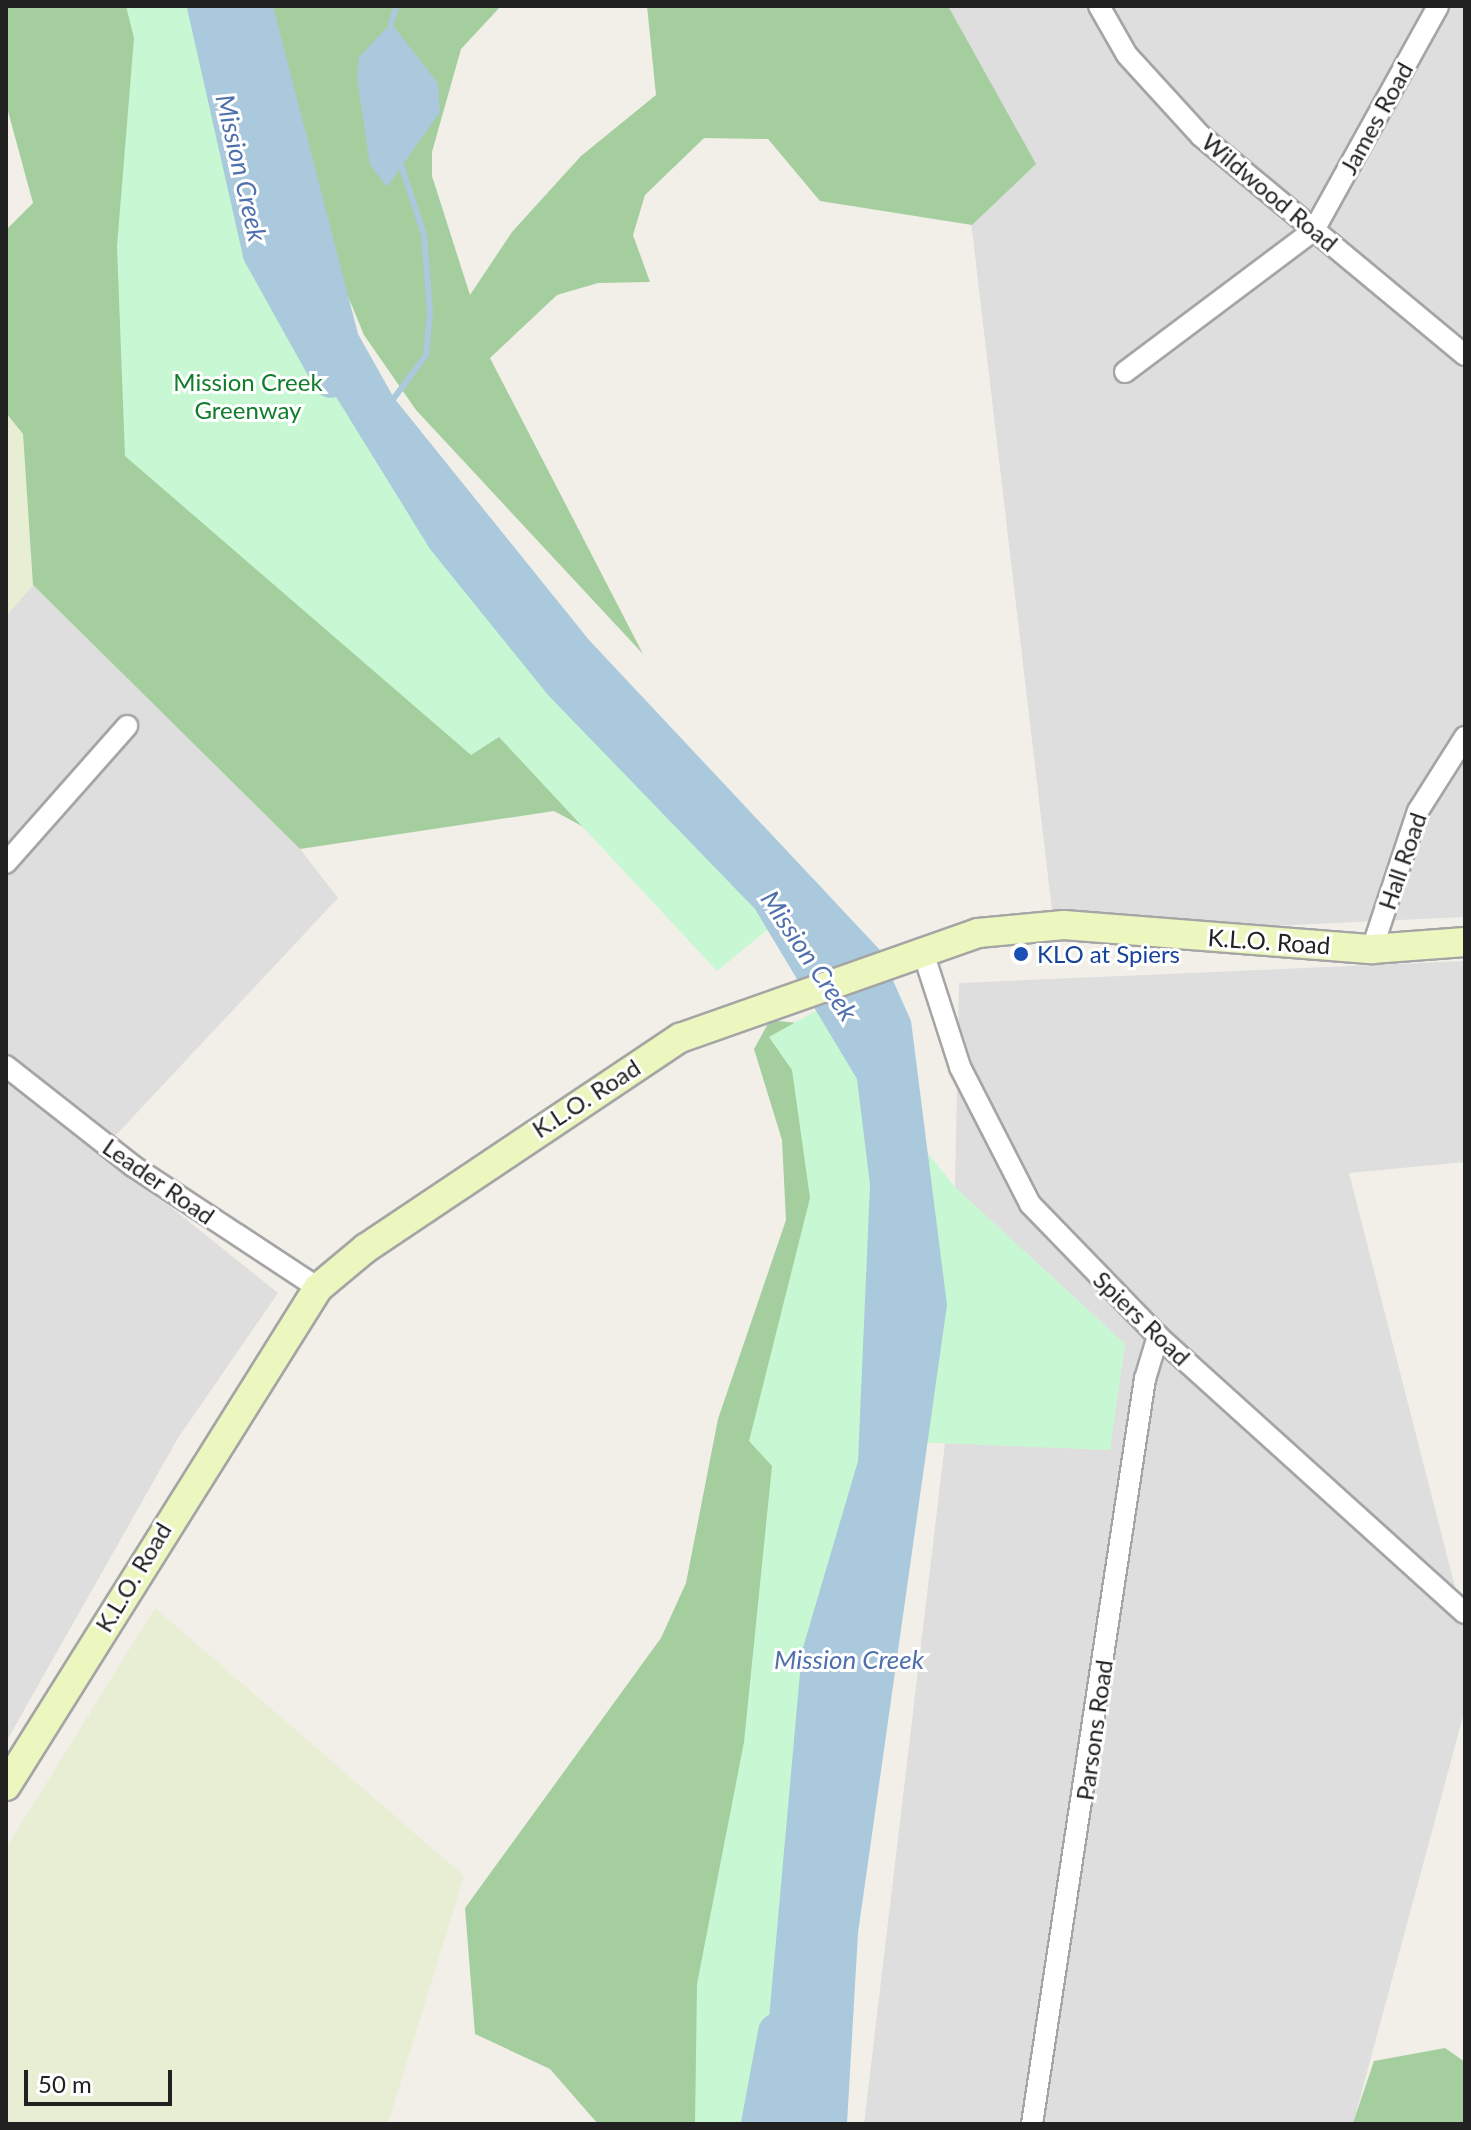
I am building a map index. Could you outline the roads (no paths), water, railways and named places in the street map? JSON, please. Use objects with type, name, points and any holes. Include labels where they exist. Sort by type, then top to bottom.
[{"type":"main road","name":"K.L.O. Road","points":[[6,1786],[318,1288],[598,1088],[680,1038],[922,949],[978,933],[1064,925],[1372,949],[1465,942]]},
{"type":"street","name":"Wildwood Road","points":[[1099,6],[1127,55],[1201,136],[1465,355]]},
{"type":"street","name":"James Road","points":[[1314,230],[1438,6]]},
{"type":"street","points":[[1125,372],[1314,230]]},
{"type":"street","points":[[6,863],[127,726]]},
{"type":"street","name":"Hall Road","points":[[1372,949],[1418,811],[1465,737]]},
{"type":"street","name":"Spiers Road","points":[[922,949],[965,1080],[1030,1204],[1158,1336],[1465,1613]]},
{"type":"street","name":"Leader Road","points":[[6,1066],[133,1166],[318,1288]]},
{"type":"street","name":"Parsons Road","points":[[1032,2124],[1145,1379],[1158,1336]]},
{"type":"water","name":"Mission Creek","points":[[212,6],[273,6],[358,334],[394,398],[589,640],[879,949],[911,1021],[947,1305],[858,1933],[847,2124],[769,2124],[766,2052],[802,1651],[858,1461],[870,1185],[857,1079],[755,909],[548,695],[430,549],[317,366],[244,161]]},
{"type":"water","points":[[391,23],[438,83],[440,112],[387,187],[370,165],[357,78],[359,57]]},
{"type":"waterway","name":"Mission Creek","points":[[205,6],[261,254],[331,380]]},
{"type":"waterway","points":[[391,23],[397,6]]},
{"type":"waterway","points":[[394,398],[426,355],[430,313],[424,235],[402,168]]},
{"type":"waterway","name":"Mission Creek","points":[[759,2124],[776,2032]]},
{"type":"place","name":"KLO at Spiers","points":[[1021,954]]},
{"type":"park label","name":"Mission Creek Greenway","points":[[248,396]]}]
